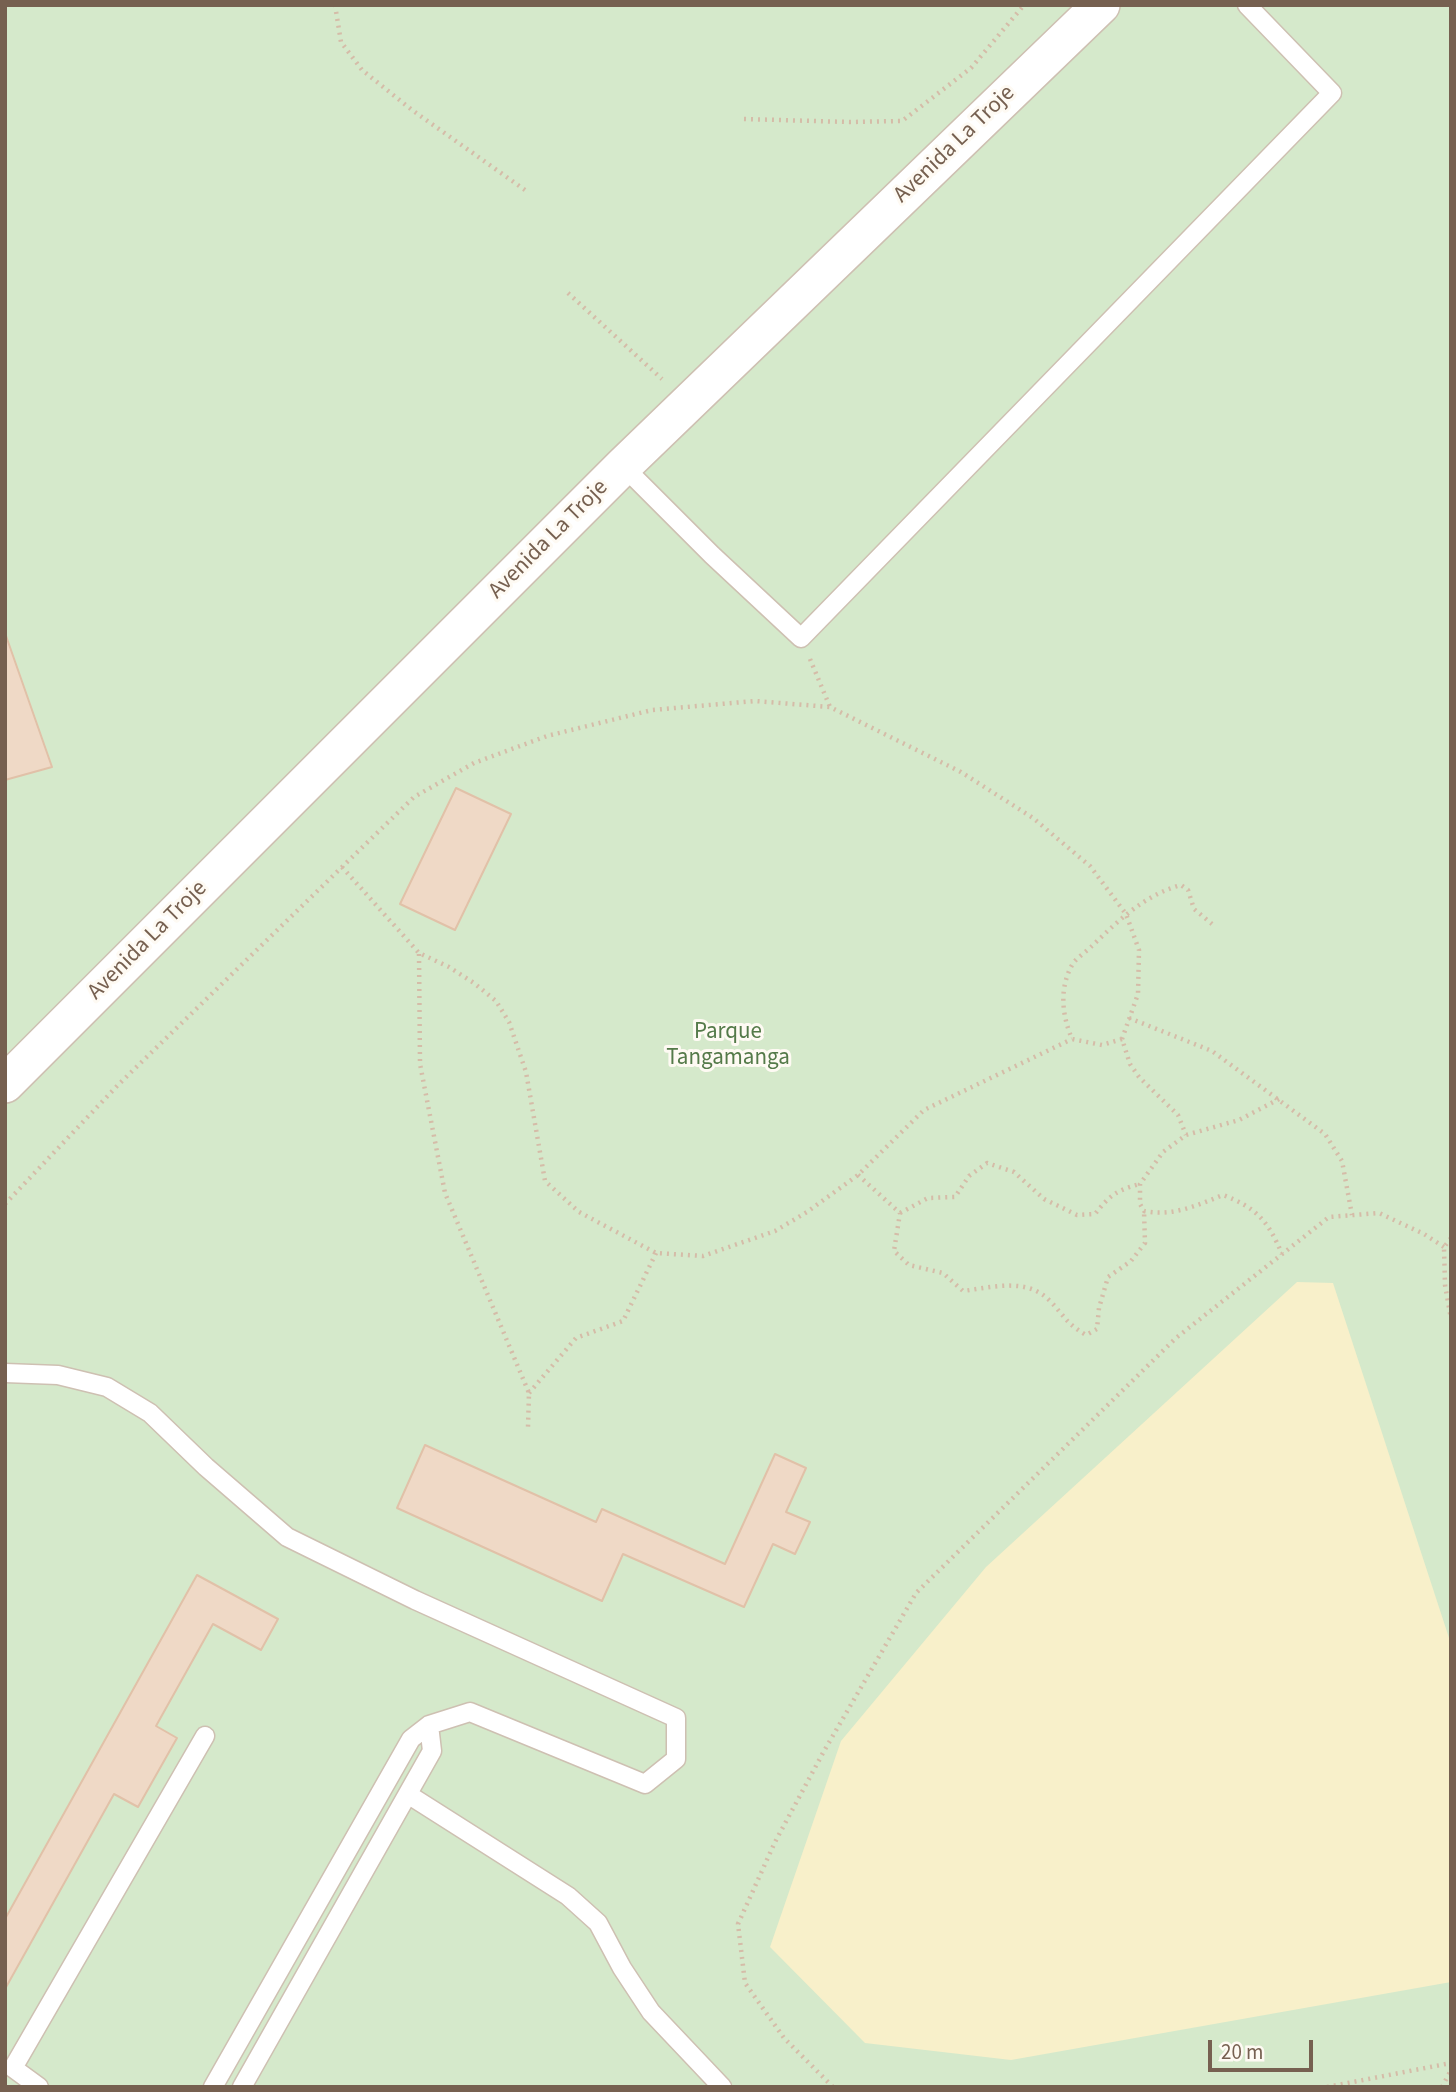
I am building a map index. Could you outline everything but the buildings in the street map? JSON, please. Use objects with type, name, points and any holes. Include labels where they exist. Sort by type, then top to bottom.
[{"type":"street","name":"Avenida La Troje","points":[[5,1084],[623,466],[1101,5]]},
{"type":"lane","points":[[623,466],[712,555],[802,638],[1332,93],[1247,5]]},
{"type":"lane","points":[[5,1373],[58,1375],[107,1387],[150,1413],[287,1537],[415,1600],[676,1718],[676,1759],[645,1784],[470,1712],[429,1725],[411,1739],[213,2087]]},
{"type":"lane","points":[[242,2087],[432,1751],[429,1725]]},
{"type":"lane","points":[[39,2087],[13,2068],[205,1736]]},
{"type":"lane","points":[[409,1795],[568,1896],[598,1923],[622,1968],[651,2012],[722,2087]]},
{"type":"path","points":[[335,5],[341,42],[362,70],[412,110],[525,190]]},
{"type":"path","points":[[744,119],[902,121],[971,68],[1024,5]]},
{"type":"path","points":[[568,293],[688,403]]},
{"type":"path","points":[[802,638],[830,707]]},
{"type":"path","points":[[5,1204],[119,1084],[414,797],[474,763],[547,736],[652,710],[755,701],[830,707],[961,772],[1033,818],[1090,866],[1126,914],[1139,950],[1138,994],[1122,1039],[1130,1064],[1139,1077],[1178,1115],[1186,1135]]},
{"type":"path","points":[[342,867],[419,953],[449,967],[496,1001],[509,1022],[526,1072],[545,1181],[579,1212],[656,1253],[703,1255],[775,1231],[807,1212],[858,1175],[924,1110],[1072,1039],[1102,1045],[1122,1039]]},
{"type":"path","points":[[1072,1039],[1066,1024],[1062,996],[1073,964],[1126,914],[1162,890],[1181,885],[1188,890],[1194,909],[1212,924]]},
{"type":"path","points":[[419,953],[420,1064],[445,1193],[528,1393],[528,1427]]},
{"type":"path","points":[[1129,1018],[1212,1051],[1325,1134],[1342,1161],[1352,1215]]},
{"type":"path","points":[[900,1213],[894,1251],[909,1265],[943,1273],[963,1291],[1024,1285],[1049,1300],[1069,1325],[1086,1335],[1097,1329],[1099,1308],[1108,1277],[1130,1261],[1145,1243],[1140,1184],[1163,1153],[1186,1135],[1239,1120],[1279,1099]]},
{"type":"path","points":[[900,1213],[928,1198],[955,1196],[969,1176],[987,1163],[1014,1172],[1044,1199],[1077,1215],[1095,1214],[1109,1196],[1140,1184]]},
{"type":"path","points":[[858,1175],[900,1213]]},
{"type":"path","points":[[1144,1211],[1154,1213],[1185,1210],[1223,1195],[1247,1204],[1255,1212],[1271,1229],[1282,1254]]},
{"type":"path","points":[[832,2087],[784,2038],[745,1983],[738,1924],[775,1842],[916,1593],[1176,1338],[1329,1217],[1379,1213],[1424,1234],[1444,1247]]},
{"type":"path","points":[[1451,1238],[1444,1247],[1445,1285],[1451,1318]]},
{"type":"path","points":[[528,1393],[576,1338],[623,1321],[656,1253]]},
{"type":"path","points":[[1327,2087],[1451,2063]]},
{"type":"path","points":[[1442,2087],[1451,2070]]},
{"type":"green space","name":"Parque Tangamanga","points":[[5,5],[1451,5],[1451,2087],[5,2087]]},
{"type":"sand","points":[[1297,1282],[1333,1283],[1451,1644],[1451,1982],[1011,2060],[865,2043],[770,1947],[841,1741],[986,1567]]}]
